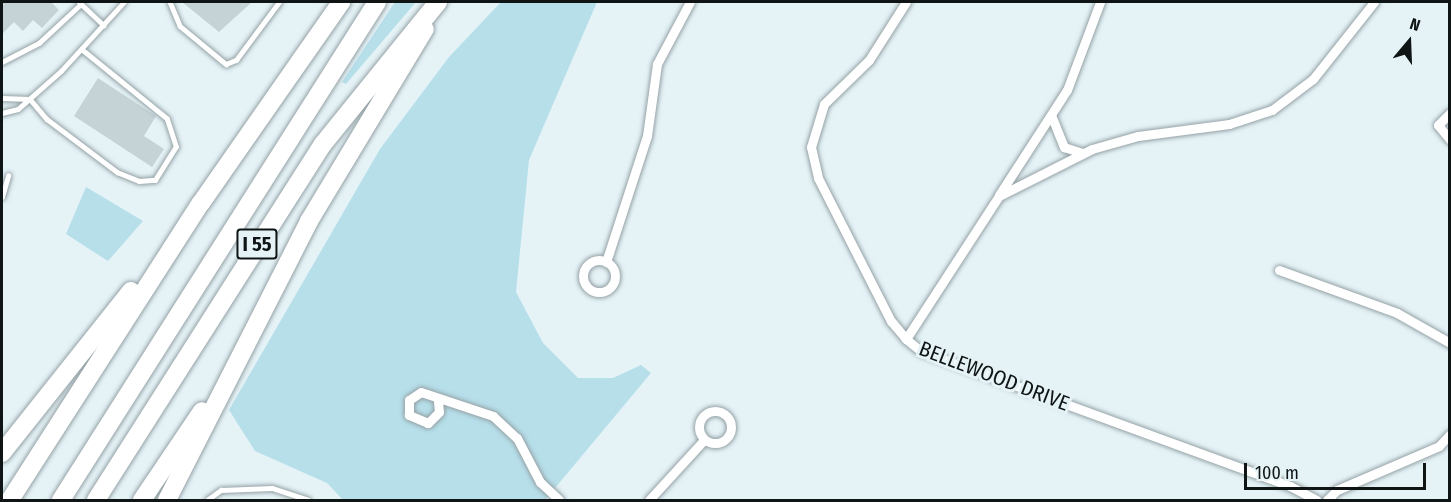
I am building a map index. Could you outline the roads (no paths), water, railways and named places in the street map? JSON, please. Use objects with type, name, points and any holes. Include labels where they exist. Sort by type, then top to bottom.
[{"type":"highway","points":[[10,501],[201,203],[341,2]]},
{"type":"highway","name":"I 55","points":[[61,501],[377,2]]},
{"type":"highway","points":[[167,501],[225,380],[331,182],[440,2]]},
{"type":"highway","name":"I 55","points":[[96,501],[317,154],[440,2]]},
{"type":"highway","points":[[2,453],[201,203]]},
{"type":"highway","points":[[142,501],[225,380]]},
{"type":"street","points":[[606,262],[647,136],[657,64],[690,2]]},
{"type":"street","name":"BELLEWOOD DRIVE","points":[[906,2],[869,60],[824,104],[811,147],[818,178],[891,321],[906,339],[921,351],[1290,486],[1316,501]]},
{"type":"street","points":[[906,339],[1067,90],[1100,2]]},
{"type":"street","points":[[999,196],[1083,153],[1138,136],[1182,133],[1272,110],[1313,79],[1374,2]]},
{"type":"street","points":[[1449,113],[1438,125],[1449,140]]},
{"type":"street","points":[[1051,115],[1064,147],[1083,153]]},
{"type":"street","points":[[1279,270],[1397,313],[1449,343]]},
{"type":"street","points":[[438,401],[494,416],[517,438],[540,482],[558,501]]},
{"type":"street","points":[[1327,501],[1337,490],[1439,446],[1449,434]]},
{"type":"street","points":[[649,501],[704,440]]},
{"type":"lane","points":[[2,113],[30,99],[82,50],[124,2]]},
{"type":"lane","points":[[170,2],[180,26],[226,64],[236,60],[279,2]]},
{"type":"lane","points":[[2,62],[39,43],[80,3],[104,25]]},
{"type":"lane","points":[[2,98],[30,99],[47,119],[117,172],[140,181],[155,180],[176,147],[167,119],[82,50]]},
{"type":"lane","points":[[2,197],[8,176]]},
{"type":"lane","points":[[207,501],[221,490],[272,488],[308,501]]}]
